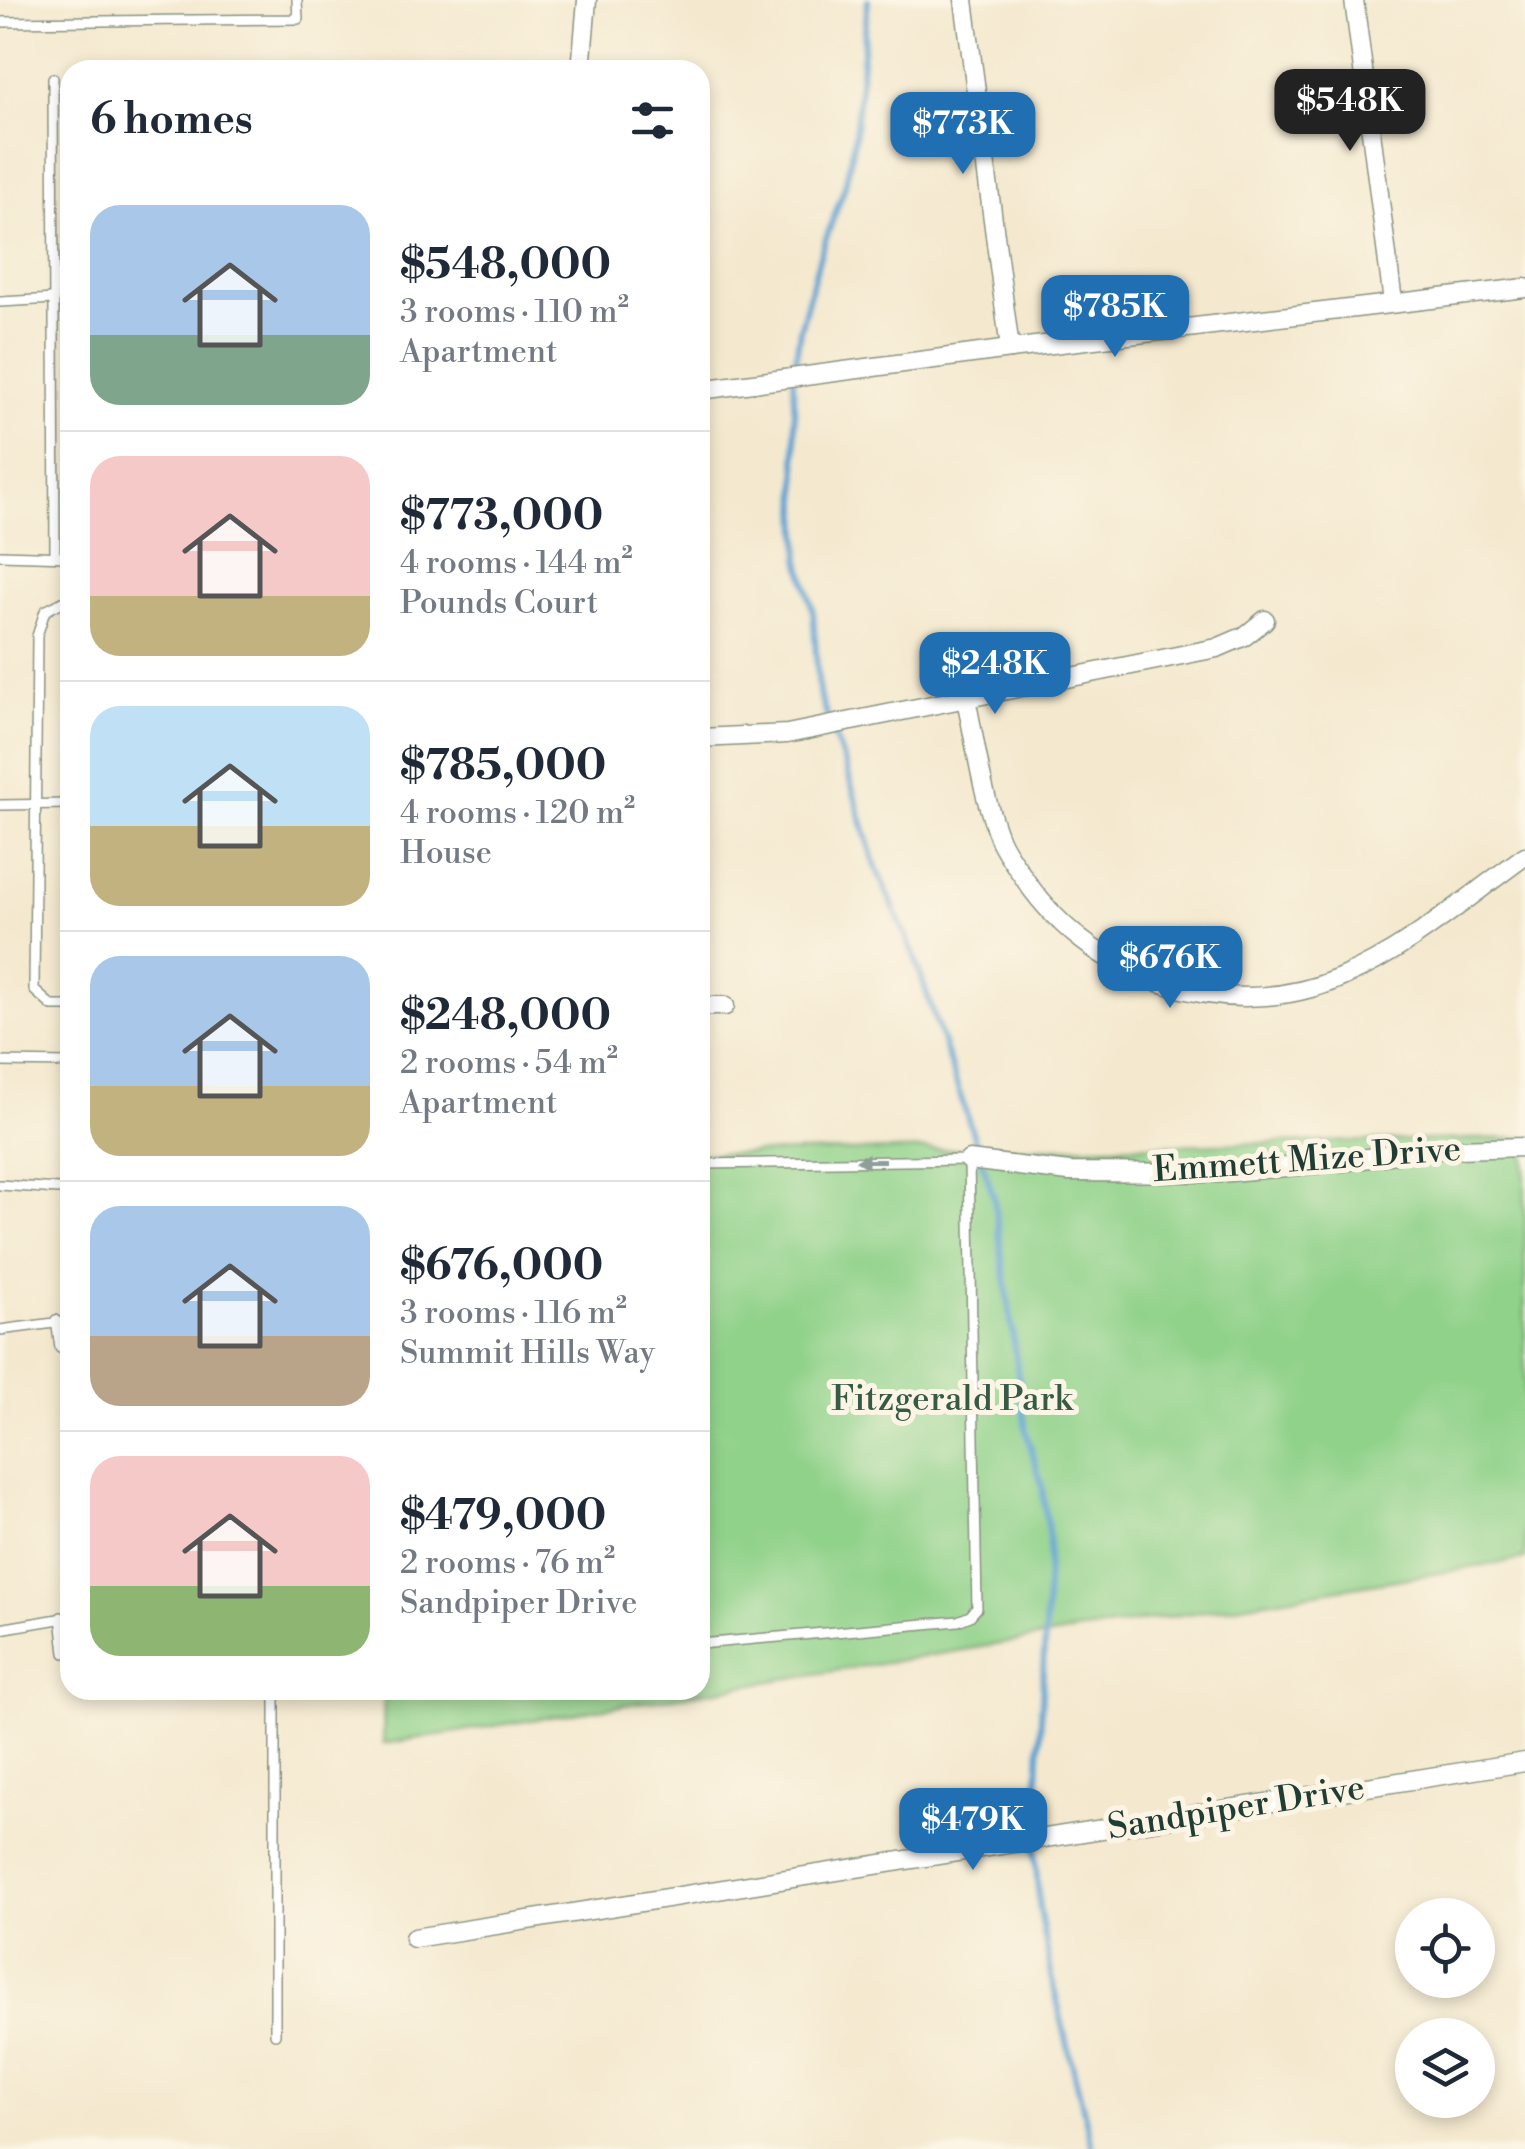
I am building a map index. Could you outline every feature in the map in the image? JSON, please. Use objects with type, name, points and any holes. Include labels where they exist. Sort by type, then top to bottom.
[{"type":"street","points":[[582,60],[587,0]]},
{"type":"street","points":[[964,0],[1010,349]]},
{"type":"street","points":[[1354,0],[1392,302]]},
{"type":"street","points":[[710,389],[1525,288]]},
{"type":"street","points":[[710,738],[787,734],[1216,648],[1245,636],[1264,620]]},
{"type":"street","points":[[966,699],[1000,841],[1028,885],[1054,918],[1088,946],[1123,968],[1167,986],[1210,995],[1251,996],[1338,979],[1384,956],[1525,856]]},
{"type":"street","points":[[710,1006],[725,1006]]},
{"type":"street","name":"Emmett Mize Drive","points":[[969,1160],[1069,1172],[1219,1173],[1421,1150],[1525,1147]]},
{"type":"street","name":"Sandpiper Drive","points":[[414,1938],[1525,1762]]},
{"type":"lane","points":[[0,22],[298,19],[297,0]]},
{"type":"lane","points":[[53,78],[55,556]]},
{"type":"lane","points":[[0,302],[54,300]]},
{"type":"lane","points":[[0,555],[60,556]]},
{"type":"lane","points":[[60,603],[45,610],[36,636],[34,805],[34,990],[52,1006],[60,1006]]},
{"type":"lane","points":[[0,805],[60,804]]},
{"type":"lane","points":[[0,1062],[60,1063]]},
{"type":"lane","points":[[710,1164],[969,1160],[977,1608],[970,1616],[958,1620],[710,1643]]},
{"type":"lane","points":[[0,1186],[58,1189]]},
{"type":"lane","points":[[56,1320],[60,1348]]},
{"type":"lane","points":[[0,1330],[60,1320]]},
{"type":"lane","points":[[0,1629],[60,1618]]},
{"type":"lane","points":[[275,1700],[275,2034]]},
{"type":"green space","name":"Fitzgerald Park","points":[[1525,1138],[1525,1559],[710,1691],[710,1154]]},
{"type":"green space","name":"Fitzgerald Park","points":[[384,1700],[655,1700],[383,1744]]},
{"type":"waterway","points":[[868,0],[855,134],[845,186],[820,255],[800,330],[793,377],[800,560],[813,612],[819,694],[876,867],[914,955],[994,1198],[1026,1431],[1042,1486],[1049,1539],[1035,1849],[1039,1907],[1054,1989],[1093,2149]]}]
